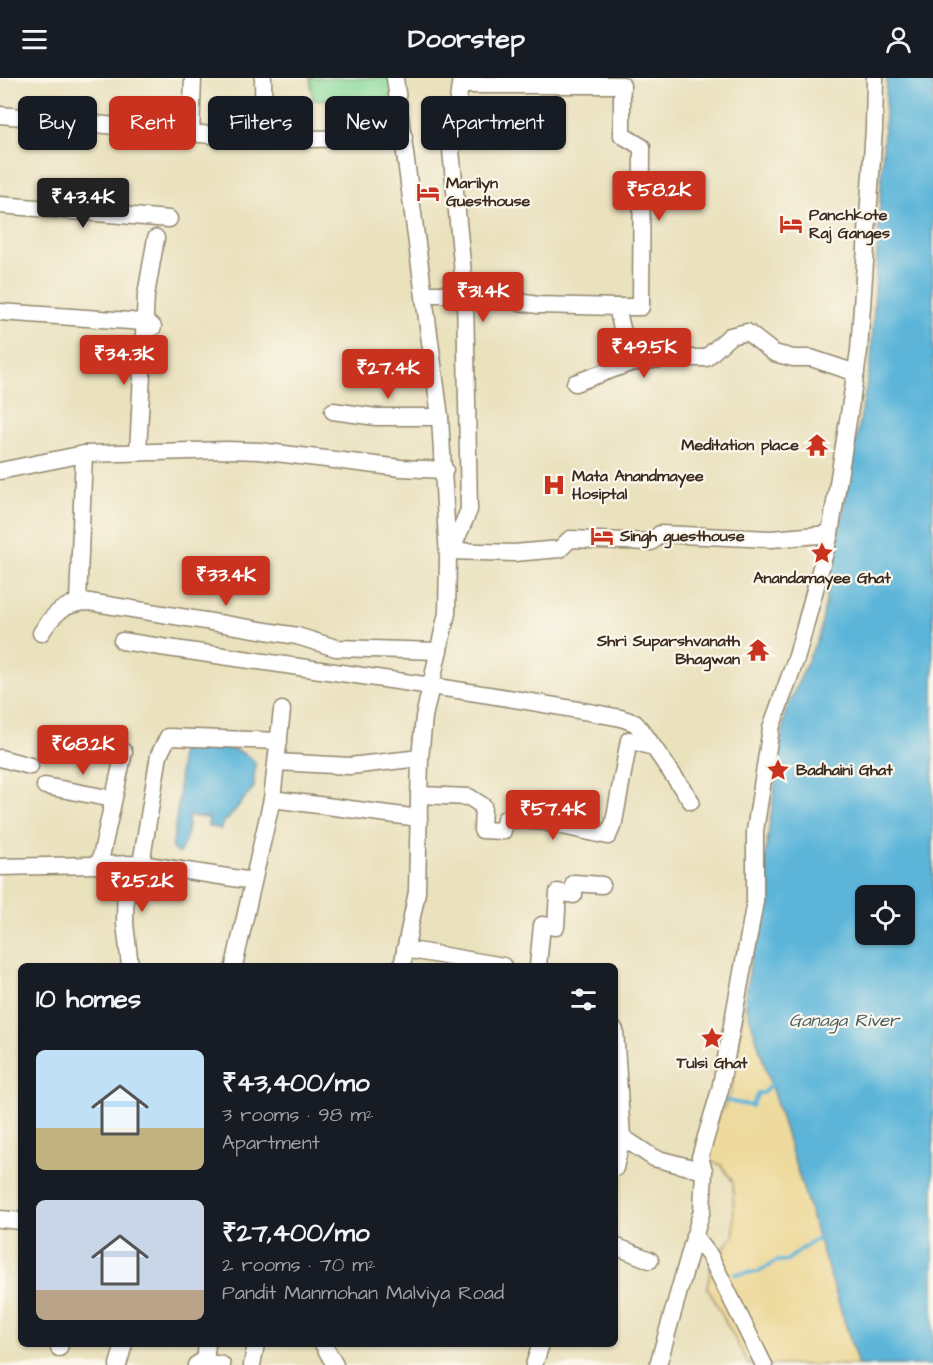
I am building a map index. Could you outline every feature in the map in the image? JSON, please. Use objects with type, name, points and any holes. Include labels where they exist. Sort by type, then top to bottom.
[{"type":"street","points":[[192,96],[193,78]]},
{"type":"street","points":[[263,78],[263,96]]},
{"type":"street","points":[[395,78],[398,96]]},
{"type":"street","points":[[658,1365],[702,1210],[704,1171],[700,1157],[720,1090],[755,901],[755,831],[771,728],[797,656],[830,534],[855,373],[873,140],[875,78]]},
{"type":"street","points":[[424,294],[465,294],[538,305],[641,307],[642,147],[622,135],[622,85],[554,81],[461,81],[451,150],[465,294],[468,510],[450,554]]},
{"type":"street","points":[[0,115],[109,126]]},
{"type":"street","points":[[403,963],[417,892],[420,758],[424,717],[447,613],[450,554],[440,417],[406,150]]},
{"type":"street","points":[[0,205],[170,219]]},
{"type":"street","points":[[138,452],[156,238]]},
{"type":"street","points":[[616,307],[630,363]]},
{"type":"street","points":[[0,312],[149,325]]},
{"type":"street","points":[[575,383],[630,363],[666,358],[706,358],[730,336],[747,332],[774,353],[793,358],[811,358],[855,373]]},
{"type":"street","points":[[333,411],[369,417],[440,417]]},
{"type":"street","points":[[0,471],[84,454],[259,451],[362,465],[445,470]]},
{"type":"street","points":[[78,602],[84,454]]},
{"type":"street","points":[[450,554],[560,549],[570,539],[651,542],[660,534],[771,539],[830,534]]},
{"type":"street","points":[[41,633],[57,612],[78,602],[108,604],[297,636],[327,647],[439,651]]},
{"type":"street","points":[[122,641],[271,664],[432,684],[621,718],[635,723],[690,801]]},
{"type":"street","points":[[235,963],[272,799],[278,762],[282,710]]},
{"type":"street","points":[[130,963],[124,924],[134,864],[159,755],[168,737],[279,741]]},
{"type":"street","points":[[419,795],[469,797],[483,806],[482,830],[503,831],[505,819],[544,822],[608,836],[614,822],[629,740],[653,747]]},
{"type":"street","points":[[99,866],[124,752]]},
{"type":"street","points":[[0,758],[30,766]]},
{"type":"street","points":[[278,762],[350,766],[420,758]]},
{"type":"street","points":[[45,786],[113,800]]},
{"type":"street","points":[[272,799],[419,818]]},
{"type":"street","points":[[0,867],[134,864],[254,881]]},
{"type":"street","points":[[538,963],[542,925],[556,927],[558,892],[574,895],[574,883],[602,885]]},
{"type":"street","points":[[405,949],[486,963]]},
{"type":"street","points":[[618,1076],[622,1137],[618,1155]]},
{"type":"street","points":[[622,1137],[654,1158],[704,1171]]},
{"type":"street","points":[[0,1220],[18,1221]]},
{"type":"street","points":[[694,1236],[710,1256],[764,1365]]},
{"type":"street","points":[[618,1247],[650,1260]]},
{"type":"street","points":[[118,1365],[123,1347]]},
{"type":"street","points":[[207,1347],[208,1364]]},
{"type":"street","points":[[252,1365],[255,1347]]},
{"type":"street","points":[[325,1347],[334,1365]]},
{"type":"street","points":[[534,1365],[540,1347]]},
{"type":"green space","points":[[310,78],[396,78],[399,96],[325,96],[325,100],[313,100]]},
{"type":"sand","points":[[745,1002],[858,1365],[749,1365],[707,1287],[712,1263],[734,1235],[733,1182],[721,1165],[706,1160],[708,1136],[731,1094]]},
{"type":"water","name":"Ganaga River","points":[[887,78],[933,78],[933,1365],[858,1365],[745,1002],[785,713],[820,633],[871,361]]},
{"type":"water","points":[[186,746],[231,749],[248,756],[255,762],[254,787],[227,820],[223,821],[221,829],[208,826],[209,818],[189,816],[186,839],[179,854],[172,849],[179,797],[180,754]]},
{"type":"waterway","points":[[723,1100],[752,1106],[758,1093],[763,1093],[774,1081]]},
{"type":"waterway","points":[[735,1274],[758,1272],[777,1261],[786,1261],[814,1240],[822,1240]]},
{"type":"place","name":"Marilyn Guesthouse","points":[[428,192]]},
{"type":"place","name":"Panchkote Raj Ganges","points":[[791,224]]},
{"type":"place","name":"Meditation place","points":[[817,445]]},
{"type":"place","name":"Mata Anandmayee Hosiptal","points":[[554,485]]},
{"type":"place","name":"Singh guesthouse","points":[[602,536]]},
{"type":"place","name":"Anandamayee Ghat","points":[[822,553]]},
{"type":"place","name":"Shri Suparshvanath Bhagwan","points":[[758,650]]},
{"type":"place","name":"Badhaini Ghat","points":[[778,770]]},
{"type":"place","name":"Tulsi Ghat","points":[[712,1038]]}]
